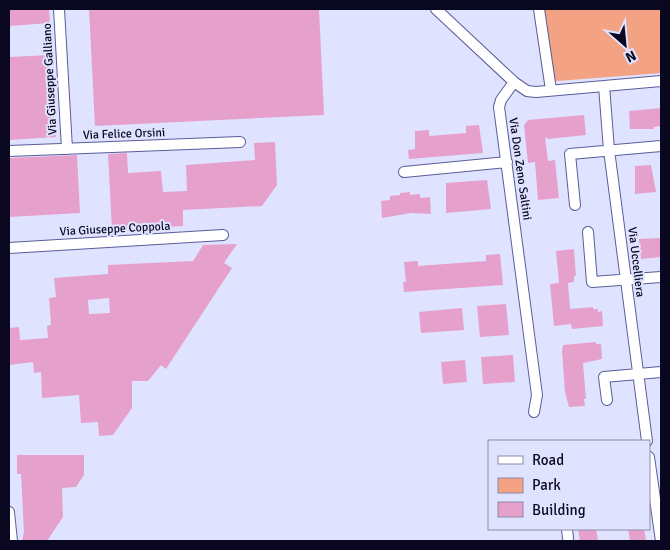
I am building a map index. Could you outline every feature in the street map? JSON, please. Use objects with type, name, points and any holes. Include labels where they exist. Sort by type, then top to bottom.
[{"type":"street","name":"Via Giuseppe Galliano","points":[[59,9],[67,149]]},
{"type":"street","points":[[436,9],[514,82],[528,91],[661,81]]},
{"type":"street","points":[[539,9],[551,90]]},
{"type":"street","name":"Via Don Zeno Saltini","points":[[514,82],[501,100],[499,107],[537,395],[534,412]]},
{"type":"street","name":"Via Uccelliera","points":[[604,86],[609,150],[647,440]]},
{"type":"street","name":"Via Felice Orsini","points":[[9,151],[240,142]]},
{"type":"street","points":[[575,205],[570,154],[661,146]]},
{"type":"street","points":[[404,172],[507,162]]},
{"type":"street","points":[[588,232],[592,282],[661,276]]},
{"type":"street","name":"Via Giuseppe Coppola","points":[[9,248],[223,235]]},
{"type":"street","points":[[607,400],[604,377],[661,372]]},
{"type":"street","points":[[650,476],[651,496],[660,541]]},
{"type":"street","points":[[9,512],[12,541]]},
{"type":"green space","points":[[534,9],[661,9],[661,73],[544,82]]},
{"type":"building","points":[[9,9],[49,9],[50,23],[9,26]]},
{"type":"building","points":[[89,9],[319,9],[324,115],[95,126]]},
{"type":"building","points":[[50,55],[56,137],[9,140],[9,57]]},
{"type":"building","points":[[661,108],[661,126],[654,127],[654,129],[630,129],[629,111]]},
{"type":"building","points":[[584,115],[586,135],[548,139],[545,137],[548,161],[555,160],[559,198],[538,200],[535,162],[528,163],[524,125],[528,120]]},
{"type":"building","points":[[479,125],[483,153],[409,159],[408,150],[415,149],[415,131],[429,130],[429,136],[466,133],[466,126]]},
{"type":"building","points":[[275,142],[277,185],[262,206],[183,210],[183,226],[112,230],[108,154],[127,153],[128,173],[161,171],[163,192],[187,191],[186,165],[255,160],[254,143]]},
{"type":"building","points":[[77,155],[80,213],[9,217],[9,158]]},
{"type":"building","points":[[651,165],[656,192],[635,194],[635,166]]},
{"type":"building","points":[[487,180],[491,209],[446,213],[446,183]]},
{"type":"building","points":[[410,192],[410,195],[420,194],[420,198],[430,197],[431,214],[411,213],[382,218],[381,201],[390,200],[390,196]]},
{"type":"building","points":[[660,238],[661,257],[641,259],[639,239]]},
{"type":"building","points":[[237,244],[224,263],[232,268],[166,369],[161,365],[148,381],[132,381],[132,408],[113,435],[99,436],[98,422],[81,423],[79,395],[42,398],[41,372],[34,373],[33,362],[9,365],[9,328],[19,327],[20,340],[48,338],[47,326],[51,325],[49,298],[56,297],[54,278],[108,274],[108,265],[193,261],[203,245]],"holes":[[[109,298],[110,313],[89,314],[88,300]]]},
{"type":"building","points":[[574,249],[576,276],[574,276],[574,282],[568,283],[570,309],[593,307],[593,309],[598,309],[598,312],[602,311],[603,326],[572,329],[571,324],[554,326],[550,284],[559,283],[556,251]]},
{"type":"building","points":[[500,254],[503,285],[404,292],[403,282],[406,282],[404,262],[418,261],[418,266],[486,261],[486,255]]},
{"type":"building","points":[[506,304],[509,335],[480,337],[477,306]]},
{"type":"building","points":[[462,308],[464,330],[421,333],[419,312]]},
{"type":"building","points":[[596,342],[596,344],[601,344],[602,359],[583,363],[585,406],[569,407],[565,392],[563,345]]},
{"type":"building","points":[[513,355],[515,382],[483,384],[481,357]]},
{"type":"building","points":[[465,360],[467,382],[443,384],[441,362]]},
{"type":"building","points":[[17,455],[84,455],[84,475],[76,487],[62,488],[63,517],[47,541],[22,541],[24,532],[21,474],[17,474]]},
{"type":"building","points":[[578,530],[596,530],[598,541],[580,541]]},
{"type":"building","points":[[628,530],[644,530],[646,541],[630,541]]}]
